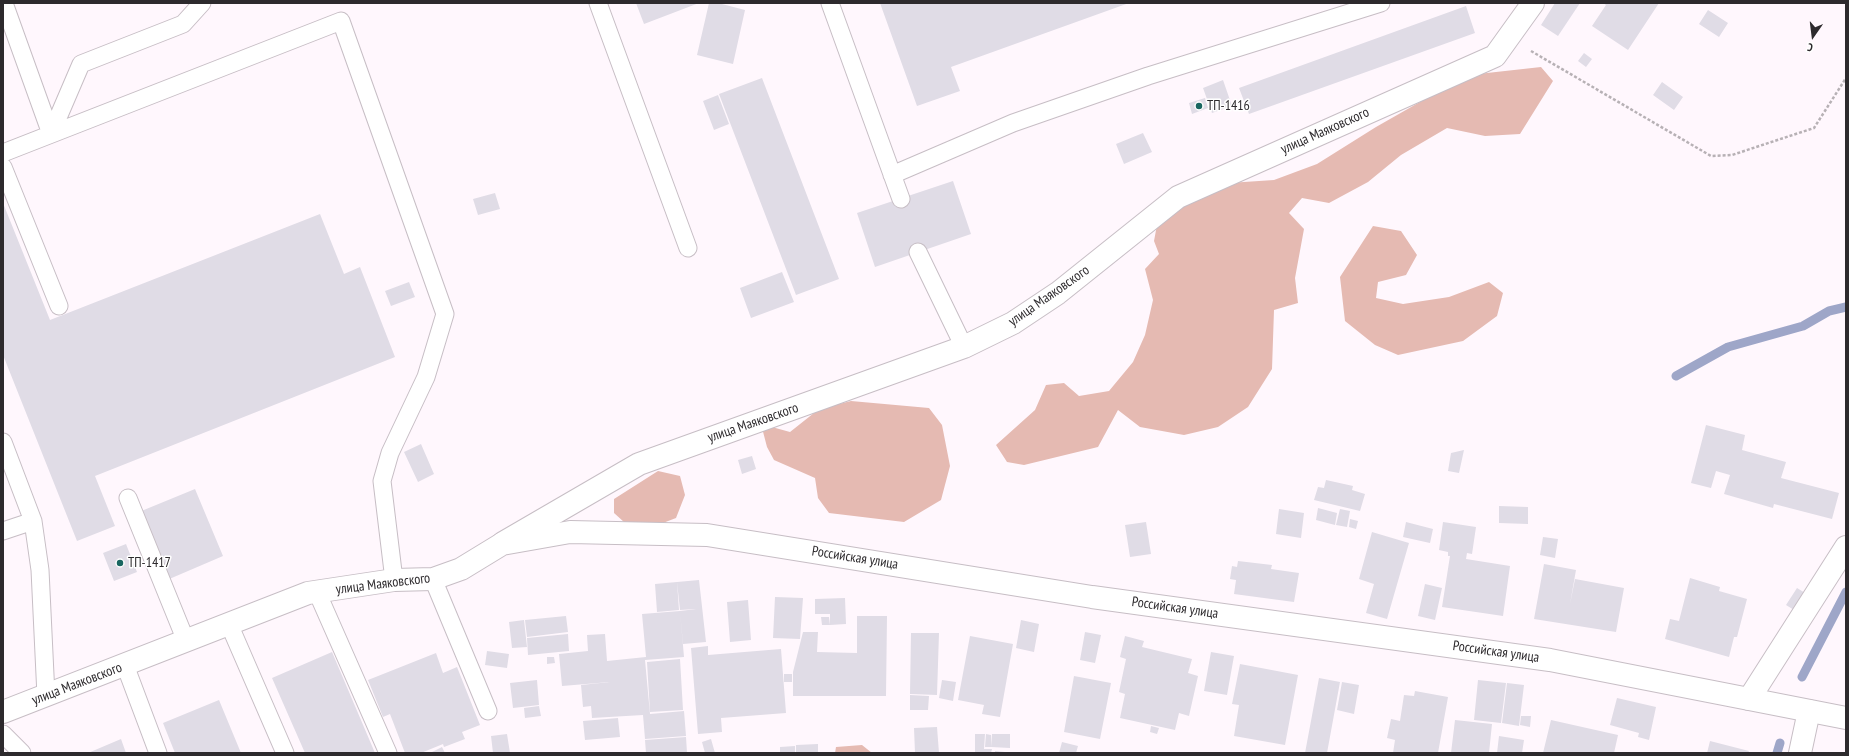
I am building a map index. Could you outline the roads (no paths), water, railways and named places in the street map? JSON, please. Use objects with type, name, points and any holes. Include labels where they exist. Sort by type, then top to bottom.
[{"type":"street","name":"улица Маяковского","points":[[3,712],[308,593],[394,580],[433,579],[461,569],[639,464],[964,347],[1013,323],[1058,293],[1178,197],[1474,64],[1495,56],[1533,3]]},
{"type":"street","name":"Российская улица","points":[[502,544],[570,532],[707,535],[1092,597],[1550,660],[1846,718]]},
{"type":"street","points":[[1749,699],[1846,547]]},
{"type":"street","points":[[1800,753],[1809,711]]},
{"type":"lane","points":[[4,3],[51,134]]},
{"type":"lane","points":[[51,134],[81,64],[183,24],[202,3]]},
{"type":"lane","points":[[598,3],[688,248]]},
{"type":"lane","points":[[830,3],[901,199]]},
{"type":"lane","points":[[892,175],[1013,123],[1148,76],[1381,3]]},
{"type":"lane","points":[[3,153],[341,21],[445,314],[426,377],[390,453],[382,481],[394,580]]},
{"type":"lane","points":[[3,167],[59,306]]},
{"type":"lane","points":[[918,252],[964,347]]},
{"type":"lane","points":[[3,442],[33,521],[40,570],[46,696]]},
{"type":"lane","points":[[128,498],[186,641]]},
{"type":"lane","points":[[3,531],[33,521]]},
{"type":"lane","points":[[433,579],[488,711]]},
{"type":"lane","points":[[317,592],[388,753]]},
{"type":"lane","points":[[230,624],[285,753]]},
{"type":"lane","points":[[125,665],[158,753]]},
{"type":"lane","points":[[3,734],[22,753]]},
{"type":"lane","points":[[3,743],[6,753]]},
{"type":"waterway","points":[[1676,376],[1728,347],[1803,326],[1829,311],[1846,307]]},
{"type":"waterway","points":[[1802,677],[1846,592]]},
{"type":"waterway","points":[[1777,753],[1780,743]]},
{"type":"place","name":"ТП-1416","points":[[1199,106]]},
{"type":"place","name":"ТП-1417","points":[[120,563]]}]
